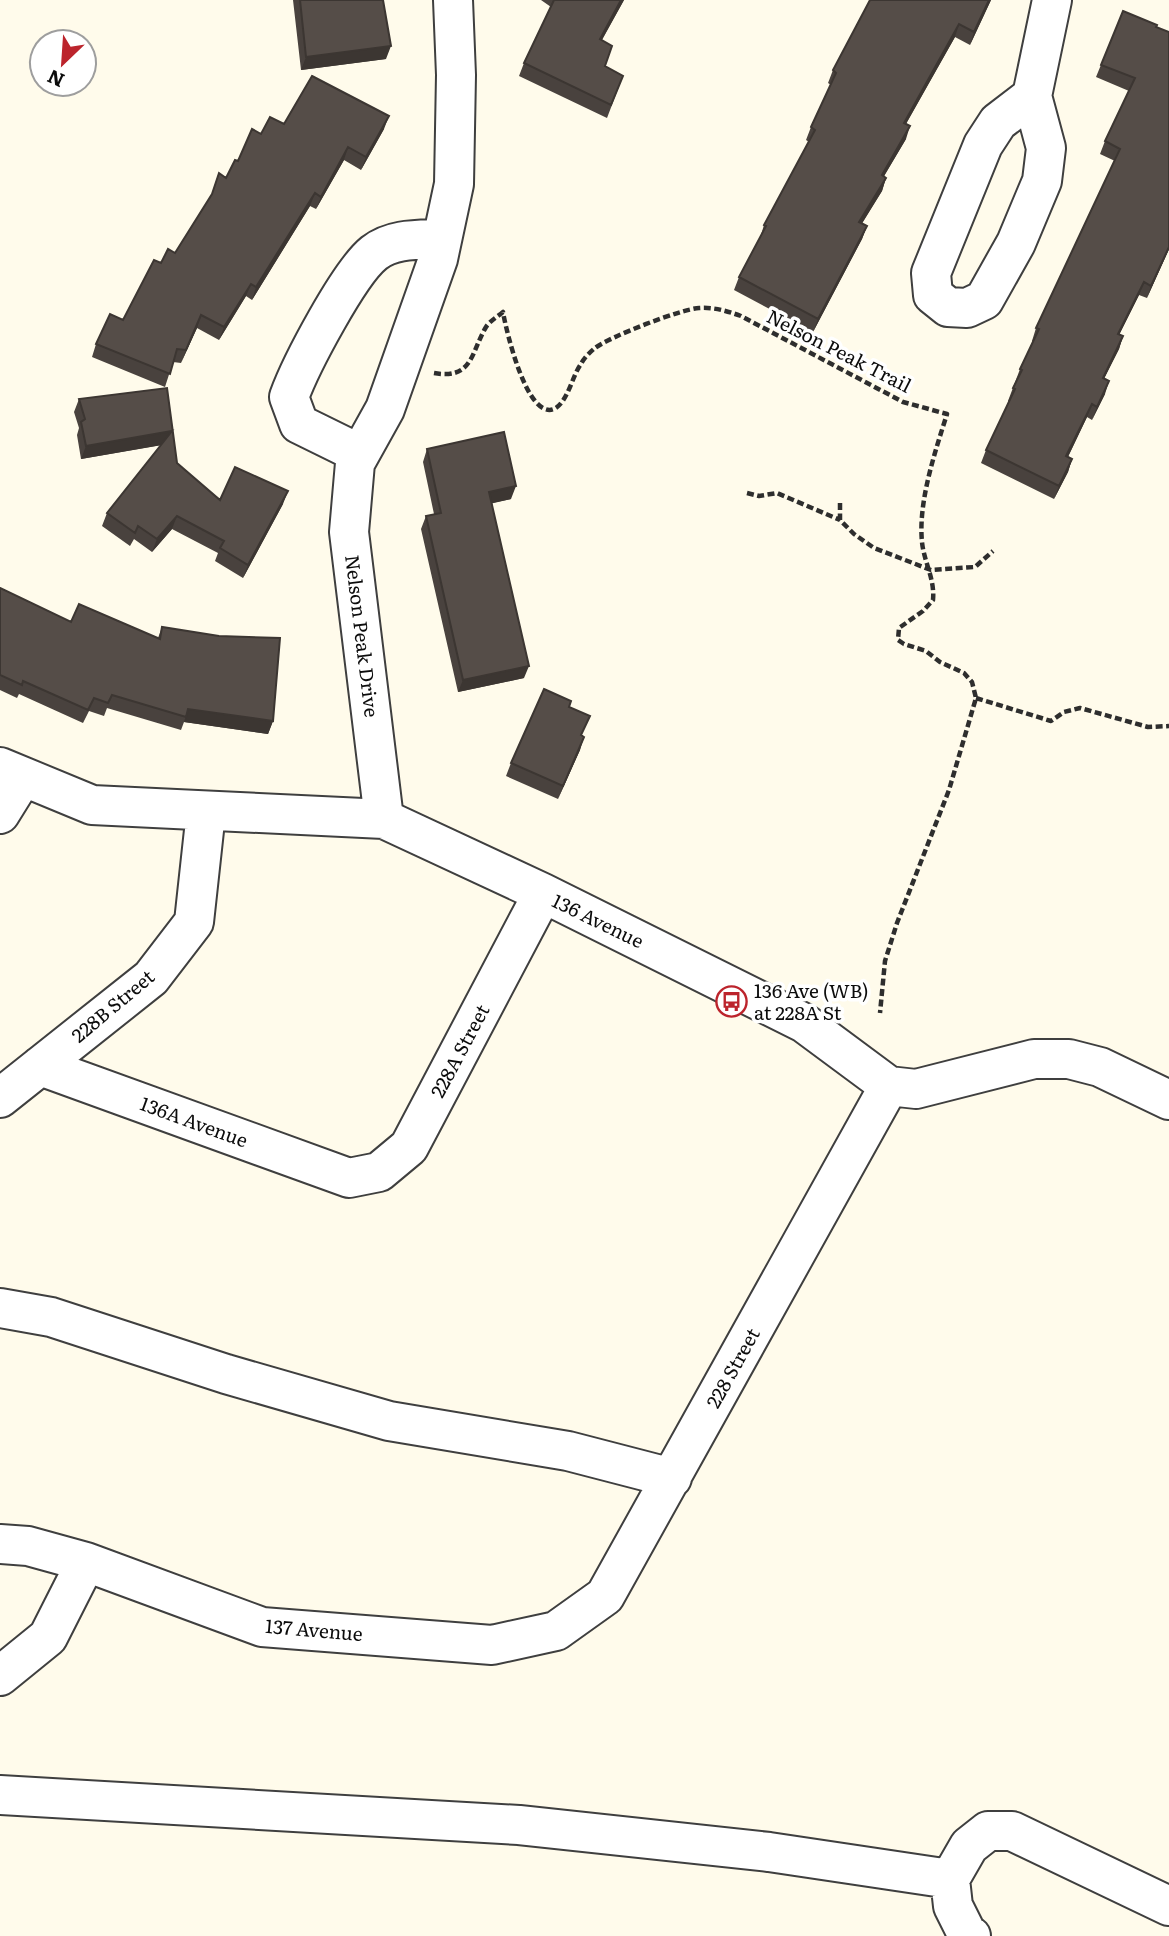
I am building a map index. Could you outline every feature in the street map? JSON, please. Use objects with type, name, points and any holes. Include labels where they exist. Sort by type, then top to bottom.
[{"type":"street","name":"Nelson Peak Drive","points":[[384,819],[349,532],[355,463],[385,410],[438,259],[454,184],[456,75],[452,0]]},
{"type":"street","points":[[1032,96],[998,122],[990,134],[954,214],[931,273],[933,295],[948,307],[967,308],[984,300],[1016,243],[1042,181],[1046,148],[1032,96],[1052,0]]},
{"type":"street","points":[[360,454],[299,425],[289,397],[292,387],[354,276],[375,253],[400,241],[442,239]]},
{"type":"street","points":[[0,814],[12,772]]},
{"type":"street","name":"136 Avenue","points":[[12,772],[92,804],[206,812],[384,819],[543,893],[804,1023],[889,1086]]},
{"type":"street","name":"228B Street","points":[[0,1098],[151,978],[194,922],[206,812]]},
{"type":"street","name":"228A Street","points":[[349,1178],[379,1172],[410,1147],[543,893]]},
{"type":"street","points":[[889,1086],[916,1089],[1034,1059],[1069,1059],[1100,1067],[1169,1100]]},
{"type":"street","name":"136A Avenue","points":[[40,1066],[349,1178]]},
{"type":"street","name":"228 Street","points":[[556,1631],[605,1595],[889,1086]]},
{"type":"street","points":[[0,1308],[51,1318],[226,1374],[389,1421],[568,1451],[672,1478]]},
{"type":"street","name":"137 Avenue","points":[[0,1544],[28,1546],[86,1562],[261,1627],[492,1644],[556,1631]]},
{"type":"street","points":[[0,1676],[48,1637],[86,1562]]},
{"type":"street","points":[[0,1795],[519,1825],[769,1852],[950,1879]]},
{"type":"street","points":[[971,1936],[967,1934],[953,1906],[950,1879],[969,1846],[988,1831],[1012,1830],[1169,1906]]},
{"type":"path","name":"Nelson Peak Trail","points":[[430,371],[448,375],[460,371],[468,364],[488,325],[503,312],[508,341],[524,386],[540,405],[551,410],[557,407],[566,395],[582,362],[596,347],[672,314],[697,308],[715,308],[741,316],[903,402],[947,414],[921,523],[922,545],[931,570],[933,600],[923,611],[899,628],[897,635],[898,640],[904,644],[926,651],[940,662],[964,673],[972,682],[976,698]]},
{"type":"path","points":[[747,493],[759,496],[777,494],[840,520],[874,548],[931,570],[975,566],[993,551]]},
{"type":"path","points":[[840,503],[840,520]]},
{"type":"path","points":[[880,1013],[885,961],[949,790],[976,698],[1051,721],[1064,712],[1080,708],[1148,727],[1169,726]]},
{"type":"building","points":[[300,0],[383,0],[391,46],[306,57]]},
{"type":"building","points":[[554,0],[621,0],[600,39],[612,46],[605,66],[623,76],[611,105],[524,63]]},
{"type":"building","points":[[870,0],[989,0],[974,32],[959,24],[904,123],[910,126],[882,175],[886,178],[859,222],[867,226],[818,319],[739,277],[815,130],[811,127],[836,73],[833,70]]},
{"type":"building","points":[[1123,11],[1169,32],[1169,247],[1151,286],[1144,282],[1118,334],[1123,336],[1103,378],[1109,381],[1097,407],[1092,404],[1066,456],[1072,459],[1059,486],[986,450],[1015,389],[1013,388],[1022,370],[1020,369],[1039,329],[1036,328],[1120,149],[1105,141],[1135,78],[1101,65]]},
{"type":"building","points":[[312,76],[389,116],[366,157],[348,147],[321,197],[315,193],[256,287],[251,284],[224,327],[201,315],[186,350],[177,349],[170,374],[96,344],[110,314],[123,320],[154,260],[161,263],[168,249],[175,253],[212,194],[219,173],[226,178],[235,160],[238,161],[252,129],[261,134],[270,117],[284,124]]},
{"type":"building","points":[[167,388],[177,463],[220,500],[235,467],[288,491],[248,565],[220,548],[224,541],[177,516],[157,539],[138,526],[135,533],[107,513],[172,431],[86,446],[81,422],[85,419],[79,399]]},
{"type":"building","points":[[504,432],[516,486],[489,492],[529,666],[463,680],[426,516],[441,513],[427,449]]},
{"type":"building","points":[[0,588],[71,622],[79,604],[160,639],[162,627],[219,636],[280,638],[273,721],[188,709],[186,717],[112,695],[108,703],[94,698],[88,710],[23,681],[22,685],[0,675]]},
{"type":"building","points":[[544,689],[571,701],[569,707],[590,716],[563,786],[511,763]]},
{"type":"place","name":"136 Ave (WB) at 228A St","points":[[731,1002]]}]
